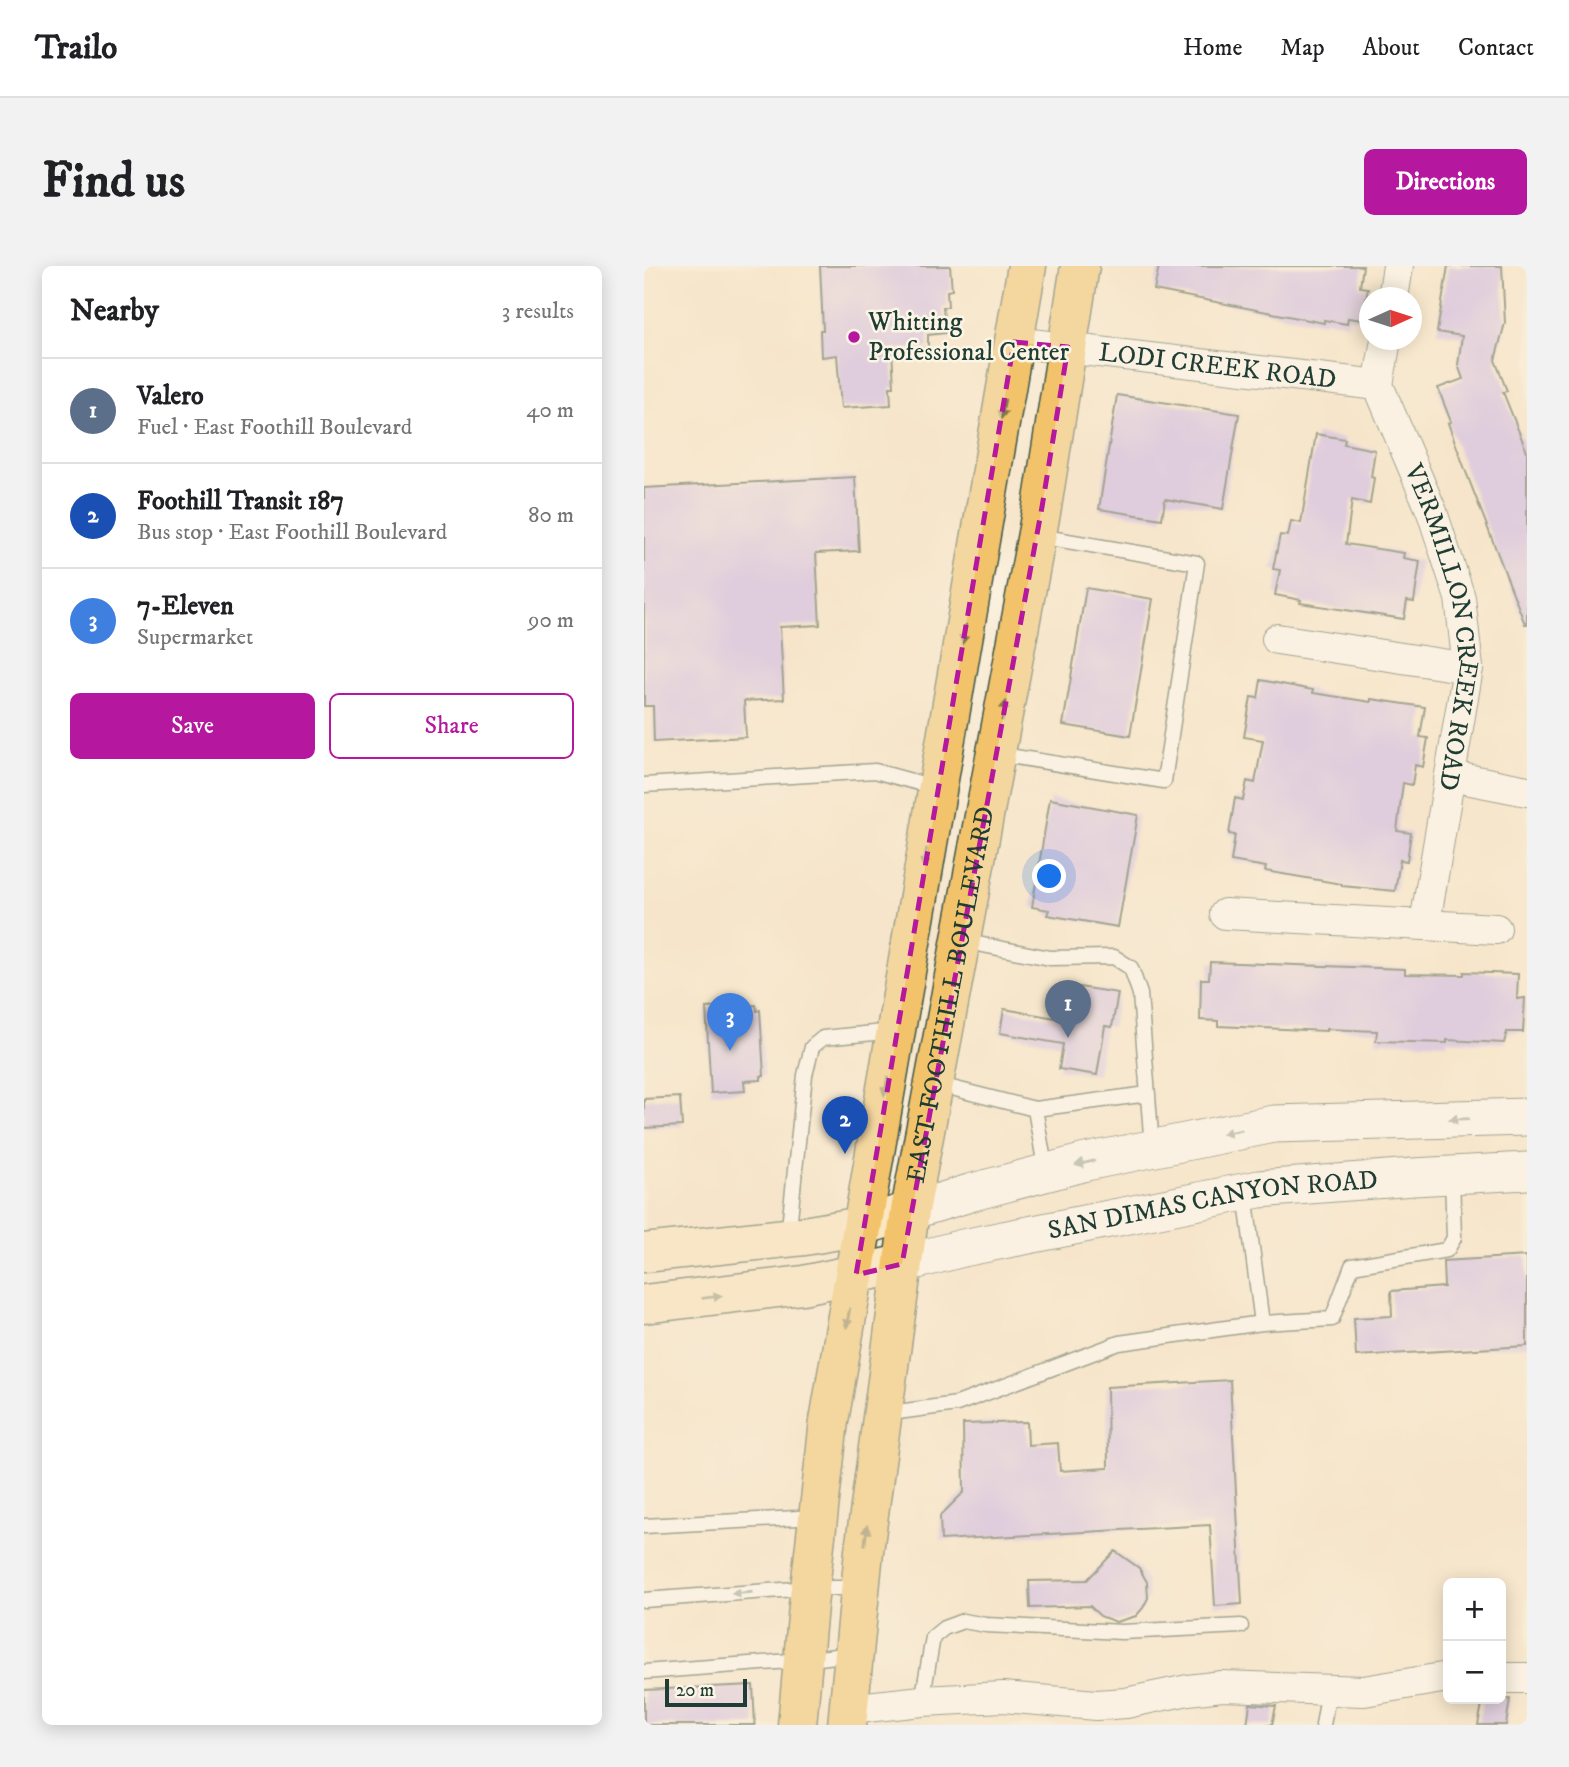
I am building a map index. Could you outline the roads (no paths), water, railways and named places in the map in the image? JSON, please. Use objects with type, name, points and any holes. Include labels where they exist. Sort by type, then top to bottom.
[{"type":"main road","name":"EAST FOOTHILL BOULEVARD","points":[[797,1725],[829,1421],[1027,266]]},
{"type":"main road","name":"EAST FOOTHILL BOULEVARD","points":[[848,1717],[882,1415],[910,1212],[1036,536],[1080,266]]},
{"type":"main road","points":[[644,1253],[788,1238],[862,1226],[910,1212]]},
{"type":"main road","points":[[644,1304],[803,1285],[902,1264]]},
{"type":"street","points":[[1395,287],[1398,266]]},
{"type":"street","name":"LODI CREEK ROAD","points":[[1014,342],[1378,385]]},
{"type":"street","points":[[1378,385],[1384,350]]},
{"type":"street","name":"VERMILLON CREEK ROAD","points":[[1378,385],[1432,512],[1460,597],[1468,668],[1424,923]]},
{"type":"street","points":[[1277,639],[1468,668]]},
{"type":"street","points":[[1451,776],[1527,791]]},
{"type":"street","points":[[1224,914],[1496,929]]},
{"type":"street","points":[[910,1212],[1046,1173],[1274,1124],[1527,1117]]},
{"type":"street","name":"SAN DIMAS CANYON ROAD","points":[[902,1264],[963,1248],[1245,1192],[1527,1171]]},
{"type":"street","points":[[848,1717],[921,1713],[1003,1697],[1095,1710],[1188,1690],[1222,1686],[1364,1691],[1443,1678]]},
{"type":"street","points":[[1506,1678],[1527,1678]]},
{"type":"lane","points":[[996,754],[1164,781],[1196,563],[1036,536]]},
{"type":"lane","points":[[644,785],[875,771],[937,788]]},
{"type":"lane","points":[[961,941],[1050,958],[1115,957],[1131,968],[1140,994],[1152,1149]]},
{"type":"lane","points":[[788,1238],[805,1075],[812,1047],[823,1038],[896,1031]]},
{"type":"lane","points":[[934,1083],[1035,1109],[1148,1094]]},
{"type":"lane","points":[[1035,1109],[1046,1173]]},
{"type":"lane","points":[[882,1415],[957,1404],[1119,1343],[1262,1323],[1332,1319],[1352,1266],[1447,1250],[1454,1238],[1452,1175]]},
{"type":"lane","points":[[1245,1192],[1262,1323]]},
{"type":"lane","points":[[644,1526],[818,1517]]},
{"type":"lane","points":[[644,1600],[810,1588],[861,1588]]},
{"type":"lane","points":[[921,1713],[933,1637],[944,1628],[963,1621],[986,1625],[1122,1632],[1241,1626]]},
{"type":"lane","points":[[644,1672],[854,1654]]},
{"type":"lane","points":[[1323,1725],[1329,1690]]},
{"type":"place","name":"Whitting Professional Center","points":[[854,337]]},
{"type":"place","name":"Valero","points":[[1068,1038]]},
{"type":"place","name":"7-Eleven","points":[[730,1051]]},
{"type":"place","name":"Foothill Transit 187","points":[[845,1154]]}]
